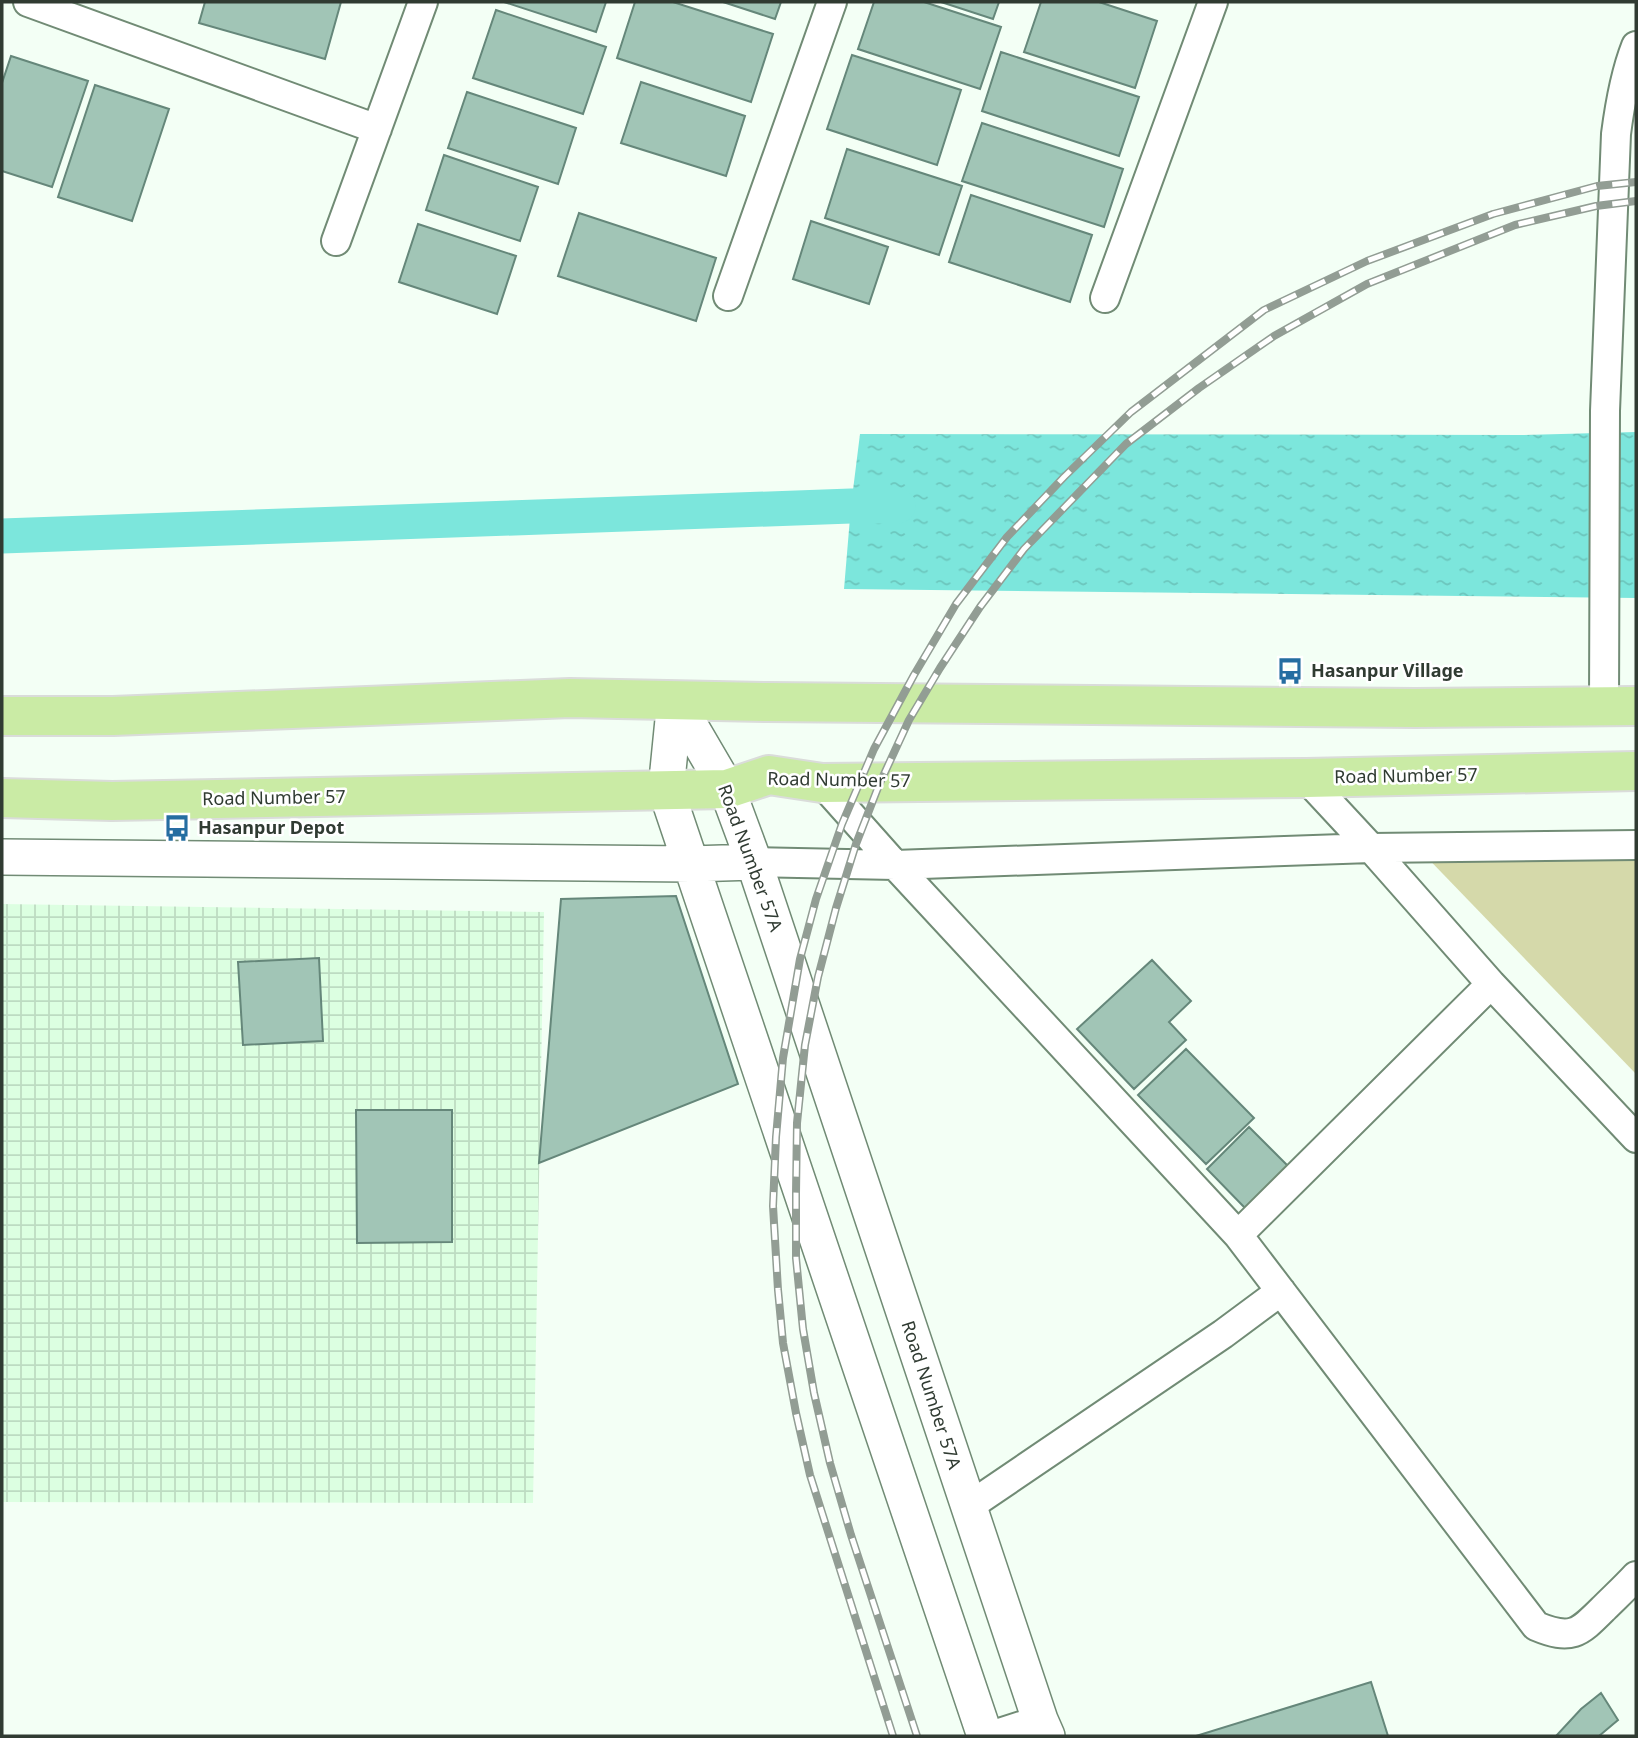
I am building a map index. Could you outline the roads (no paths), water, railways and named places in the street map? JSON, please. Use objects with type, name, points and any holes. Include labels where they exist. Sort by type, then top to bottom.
[{"type":"main road","points":[[2,716],[113,716],[570,698],[1415,708],[1620,706]]},
{"type":"main road","name":"Road Number 57","points":[[2,798],[112,801],[727,789],[769,775],[822,783],[1306,778],[1636,771]]},
{"type":"street","points":[[28,2],[377,129]]},
{"type":"street","points":[[336,241],[424,2]]},
{"type":"street","points":[[728,296],[832,2]]},
{"type":"street","points":[[1105,298],[1213,2]]},
{"type":"street","points":[[1620,706],[1604,646],[1605,411],[1616,134],[1622,93],[1636,46]]},
{"type":"street","points":[[675,700],[666,790],[988,1736],[1043,1728]]},
{"type":"street","name":"Road Number 57A","points":[[675,700],[727,789],[754,862],[1043,1728]]},
{"type":"street","points":[[1306,778],[1491,984],[1636,1138]]},
{"type":"street","points":[[822,783],[1238,1235],[1536,1626],[1553,1633],[1582,1629],[1636,1576]]},
{"type":"street","points":[[2,857],[895,865],[1371,848],[1636,845]]},
{"type":"street","points":[[1238,1235],[1491,984]]},
{"type":"street","points":[[968,1507],[1281,1292]]},
{"type":"water","points":[[1636,432],[1636,598],[844,589],[860,434],[1523,435]]},
{"type":"waterway","points":[[2,536],[898,506]]},
{"type":"railway","points":[[893,1736],[810,1475],[783,1343],[773,1206],[783,1058],[800,959],[816,899],[842,824],[874,749],[956,604],[1007,537],[1131,412],[1264,310],[1367,261],[1493,214],[1597,186],[1636,182]]},
{"type":"railway","points":[[917,1736],[830,1463],[803,1329],[796,1258],[797,1123],[805,1045],[818,977],[856,844],[909,720],[980,607],[1024,549],[1126,444],[1199,388],[1274,336],[1367,284],[1515,225],[1596,206],[1636,201]]},
{"type":"place","name":"Hasanpur Village","points":[[1290,671]]},
{"type":"place","name":"Hasanpur Depot","points":[[177,828]]}]
